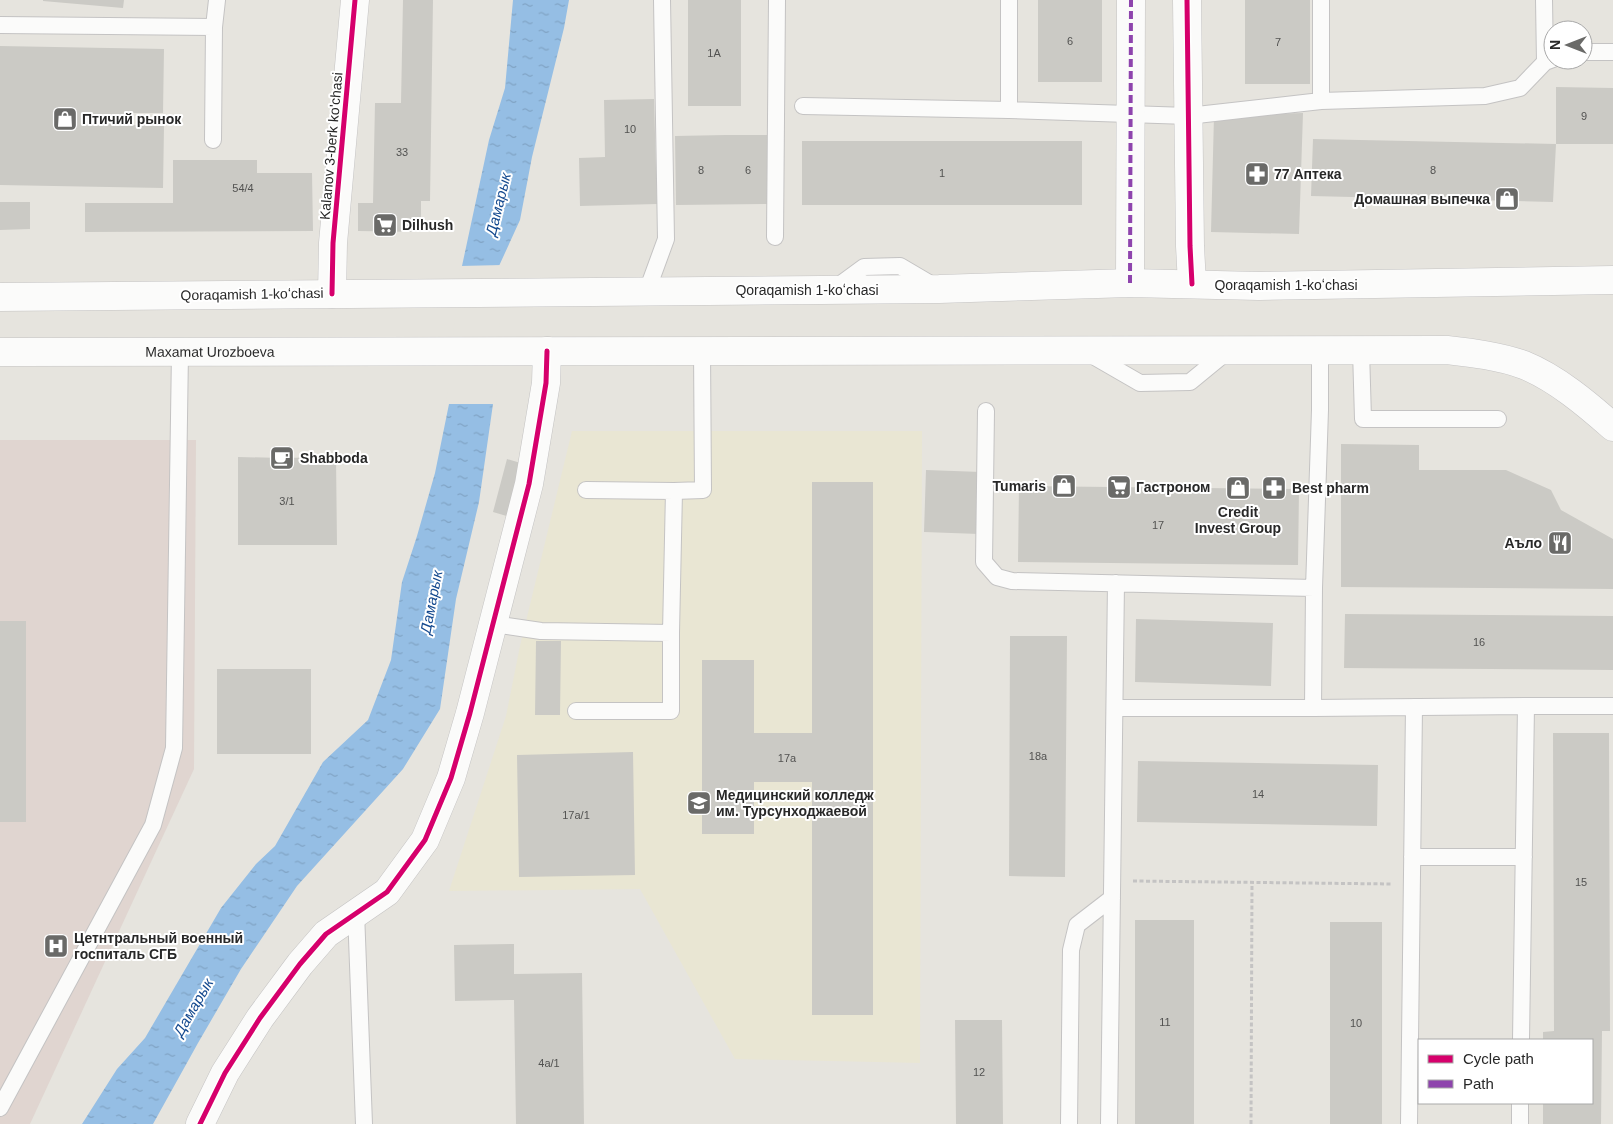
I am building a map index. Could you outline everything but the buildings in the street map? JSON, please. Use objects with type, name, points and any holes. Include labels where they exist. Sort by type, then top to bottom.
[{"type":"main road","name":"Kalanov 3-berk ko'chasi","points":[[332,294],[333,243],[356,0]]},
{"type":"main road","points":[[1130,283],[1131,0]]},
{"type":"main road","points":[[1187,0],[1192,284]]},
{"type":"main road","name":"Qoraqamish 1-koʻchasi","points":[[0,297],[939,289],[1130,283],[1259,286],[1613,280]]},
{"type":"main road","points":[[200,1124],[225,1073],[260,1018],[300,964],[326,934],[387,892],[426,840],[451,778],[470,713],[529,484],[546,383],[541,351],[1447,350],[1484,355],[1524,365],[1550,378],[1613,427]]},
{"type":"main road","name":"Maxamat Urozboeva","points":[[0,352],[541,351]]},
{"type":"lane","points":[[213,140],[214,27],[217,0]]},
{"type":"lane","points":[[647,291],[666,239],[662,0]]},
{"type":"lane","points":[[775,237],[777,0]]},
{"type":"lane","points":[[1009,0],[1009,110]]},
{"type":"lane","points":[[1321,0],[1321,101]]},
{"type":"lane","points":[[1544,0],[1546,20]]},
{"type":"lane","points":[[0,25],[214,27]]},
{"type":"lane","points":[[1593,52],[1613,52]]},
{"type":"lane","points":[[803,106],[1188,116],[1321,101],[1485,96],[1520,88],[1543,67]]},
{"type":"lane","points":[[1313,708],[1320,350]]},
{"type":"lane","points":[[1361,350],[1363,419],[1498,419]]},
{"type":"lane","points":[[586,490],[703,490],[702,351]]},
{"type":"lane","points":[[0,1108],[152,825],[174,748],[180,352]]},
{"type":"lane","points":[[986,412],[984,562],[997,577],[1012,580],[1314,588]]},
{"type":"lane","points":[[576,711],[671,711],[674,491]]},
{"type":"lane","points":[[1109,1124],[1116,583]]},
{"type":"lane","points":[[493,624],[541,631],[672,633]]},
{"type":"lane","points":[[1521,1039],[1526,706]]},
{"type":"lane","points":[[1115,708],[1613,706]]},
{"type":"lane","points":[[1409,1124],[1414,707]]},
{"type":"lane","points":[[1412,857],[1524,857]]},
{"type":"lane","points":[[1069,1124],[1071,950],[1077,925],[1112,898]]},
{"type":"lane","points":[[356,912],[364,1124]]},
{"type":"lane","points":[[1520,1104],[1520,1124]]},
{"type":"path","points":[[1112,881],[1412,884]]},
{"type":"path","points":[[1251,1124],[1252,882]]},
{"type":"shaded area","name":"Медицинский колледж им. Турсунходжаевой","points":[[572,431],[922,431],[920,1063],[735,1059],[640,889],[449,891],[506,716],[520,646]]},
{"type":"shaded area","name":"Цетнтральный военный госпиталь СГБ","points":[[0,440],[196,440],[194,769],[30,1124],[0,1124]]},
{"type":"water","name":"Дамарык","points":[[513,0],[569,0],[564,28],[532,157],[520,220],[499,266],[493,404],[479,502],[456,599],[440,709],[403,769],[297,886],[241,969],[153,1124],[82,1124],[117,1069],[145,1038],[221,908],[256,864],[275,846],[323,762],[368,720],[391,660],[402,582],[435,473],[449,404],[462,266],[489,140],[505,88]]},
{"type":"pier","points":[[502,265],[496,404],[446,404],[460,266]]},
{"type":"marked path","points":[[1130,283],[1131,0]]},
{"type":"cycle path","points":[[332,294],[333,243],[355,0]]},
{"type":"cycle path","points":[[1187,0],[1192,284]]},
{"type":"cycle path","points":[[200,1124],[225,1073],[260,1018],[300,964],[326,934],[387,892],[425,840],[451,778],[470,713],[529,484],[546,383],[547,351]]},
{"type":"place","name":"Птичий рынок","points":[[65,119]]},
{"type":"place","name":"77 Аптека","points":[[1257,174]]},
{"type":"place","name":"Домашная выпечка","points":[[1507,199]]},
{"type":"place","name":"Dilhush","points":[[385,225]]},
{"type":"place","name":"Shabboda","points":[[282,458]]},
{"type":"place","name":"Tumaris","points":[[1064,486]]},
{"type":"place","name":"Гастроном","points":[[1119,487]]},
{"type":"place","name":"Сredit Invest Group","points":[[1238,488]]},
{"type":"place","name":"Best pharm","points":[[1274,488]]},
{"type":"place","name":"Аъло","points":[[1560,543]]},
{"type":"place","name":"Медицинский колледж им. Турсунходжаевой","points":[[699,803]]},
{"type":"place","name":"Цетнтральный военный госпиталь СГБ","points":[[56,946]]}]
